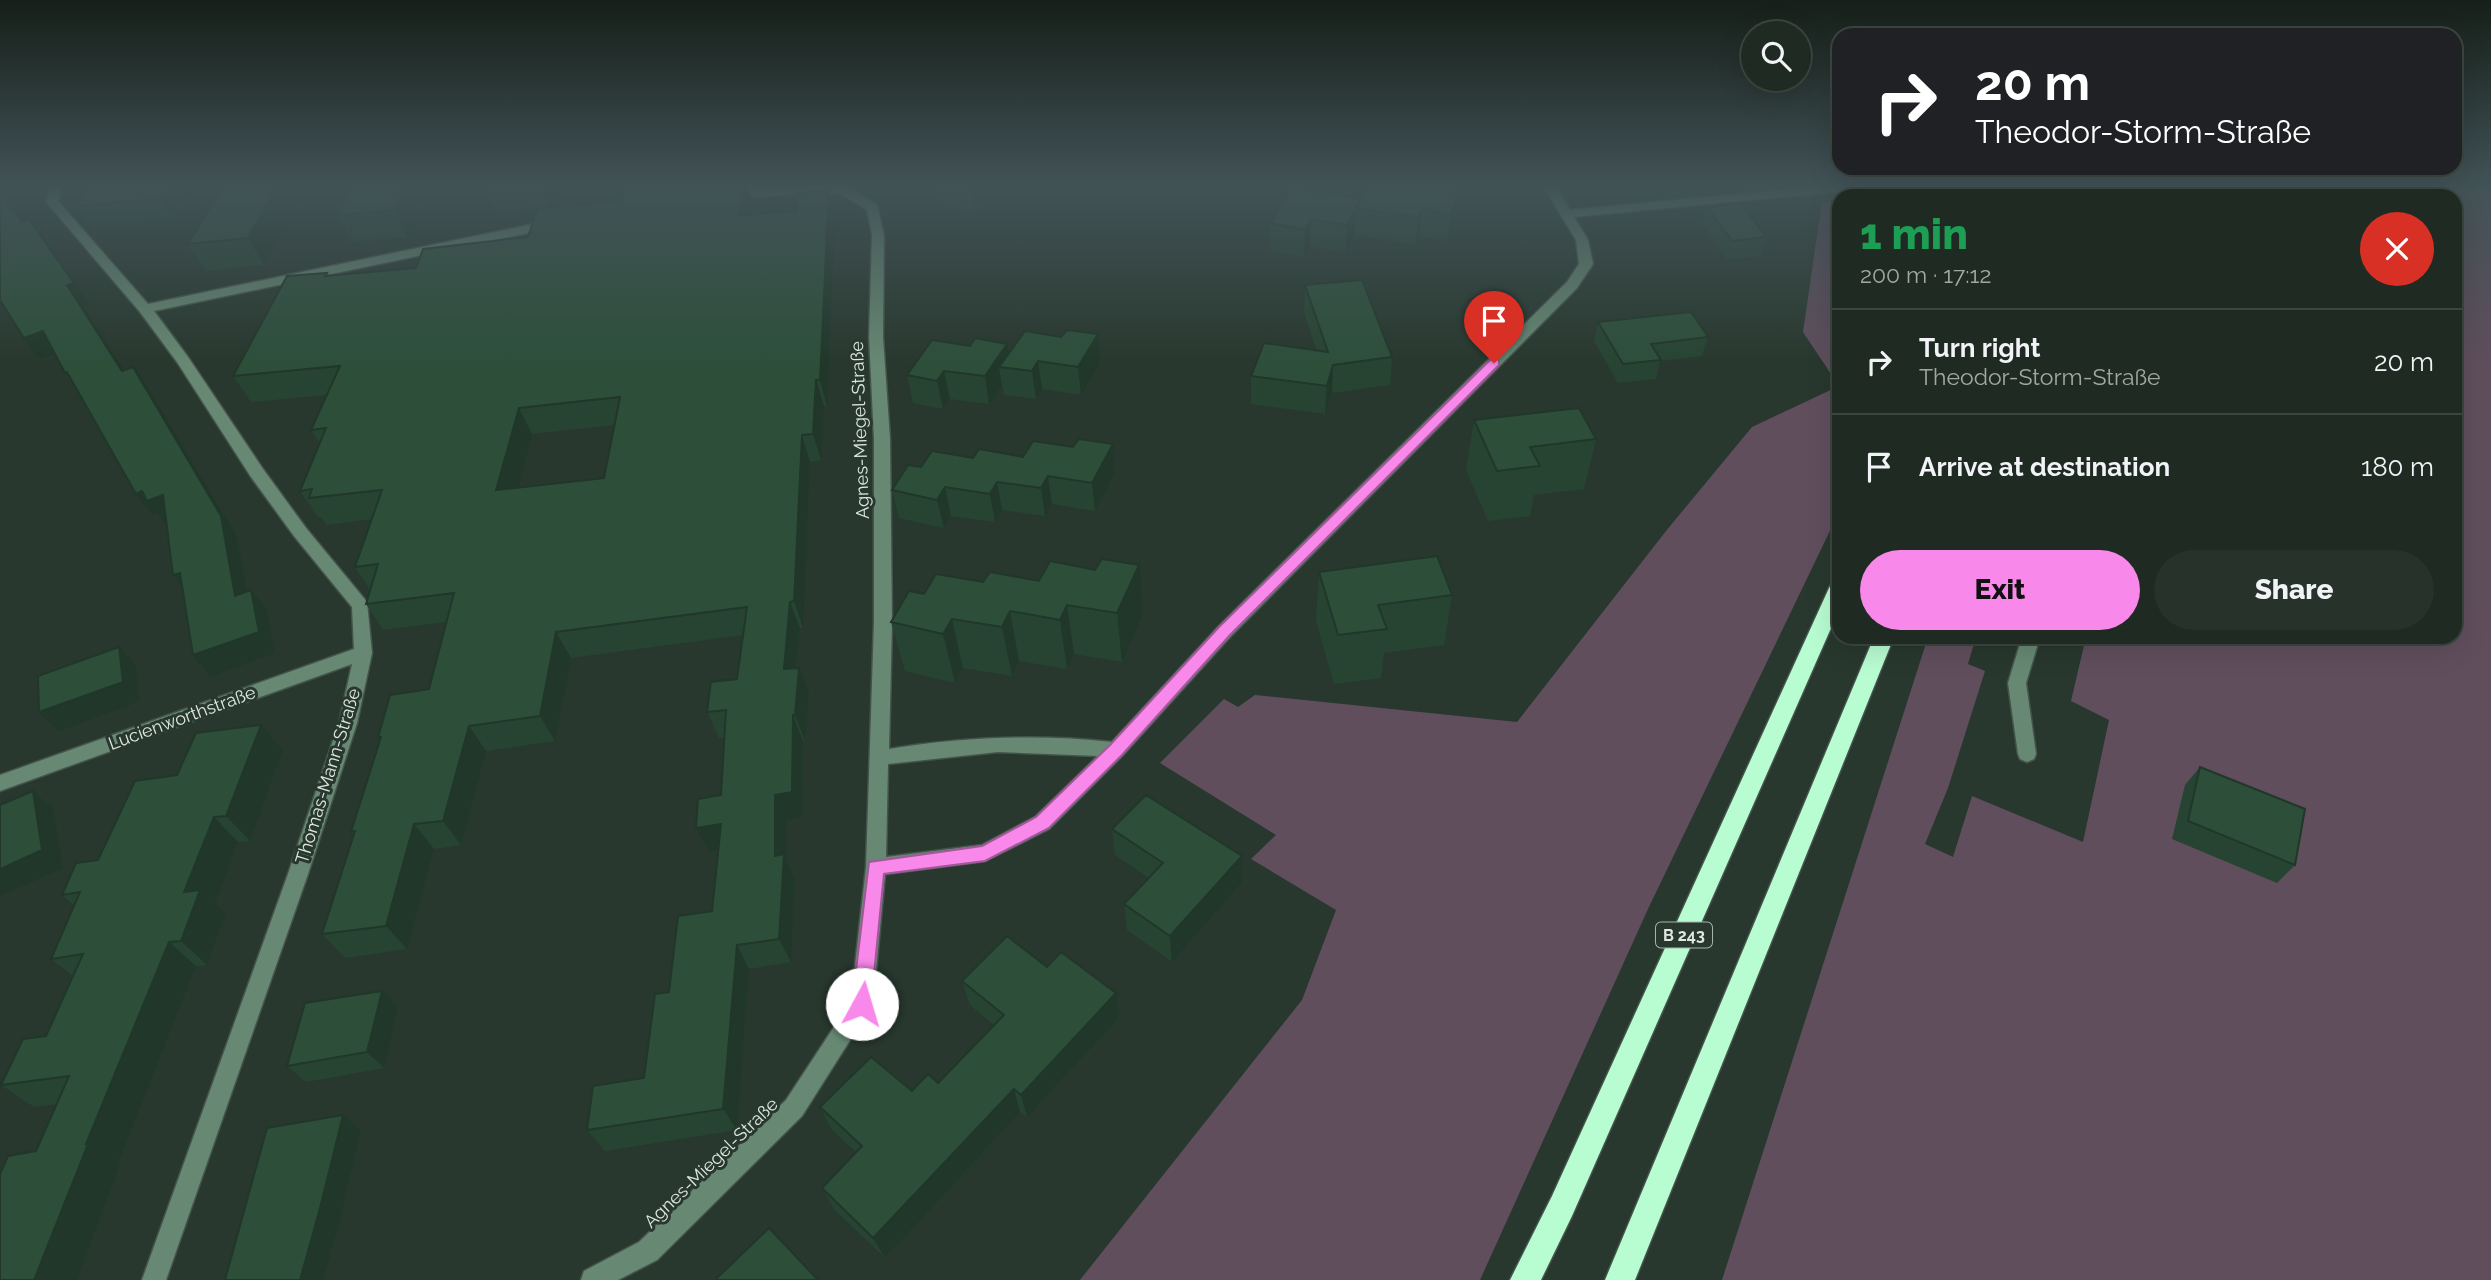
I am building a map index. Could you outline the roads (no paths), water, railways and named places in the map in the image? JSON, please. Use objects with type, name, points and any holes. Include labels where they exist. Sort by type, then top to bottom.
[{"type":"highway","name":"B 243","points":[[1525,1280],[1562,1206],[1832,604]]},
{"type":"highway","points":[[1620,1280],[1881,644]]},
{"type":"highway","points":[[1627,1280],[1636,1246]]},
{"type":"street","name":"Thomas-Mann-Straße","points":[[91,246],[145,309],[183,360],[257,473],[300,532],[361,606],[363,653],[348,723],[154,1280]]},
{"type":"street","points":[[145,309],[448,246]]},
{"type":"street","name":"Agnes-Miegel-Straße","points":[[593,1280],[648,1251],[794,1108],[862,1004],[876,867],[883,622],[882,439],[876,337],[878,246]]},
{"type":"street","points":[[876,867],[985,853],[1042,822],[1116,750],[1225,631],[1572,285],[1586,264],[1583,246]]},
{"type":"street","points":[[2027,754],[2017,683],[2029,644]]},
{"type":"street","name":"Lucienworthstraße","points":[[0,783],[363,653]]},
{"type":"street","points":[[880,758],[941,748],[1061,743],[1116,750]]}]
